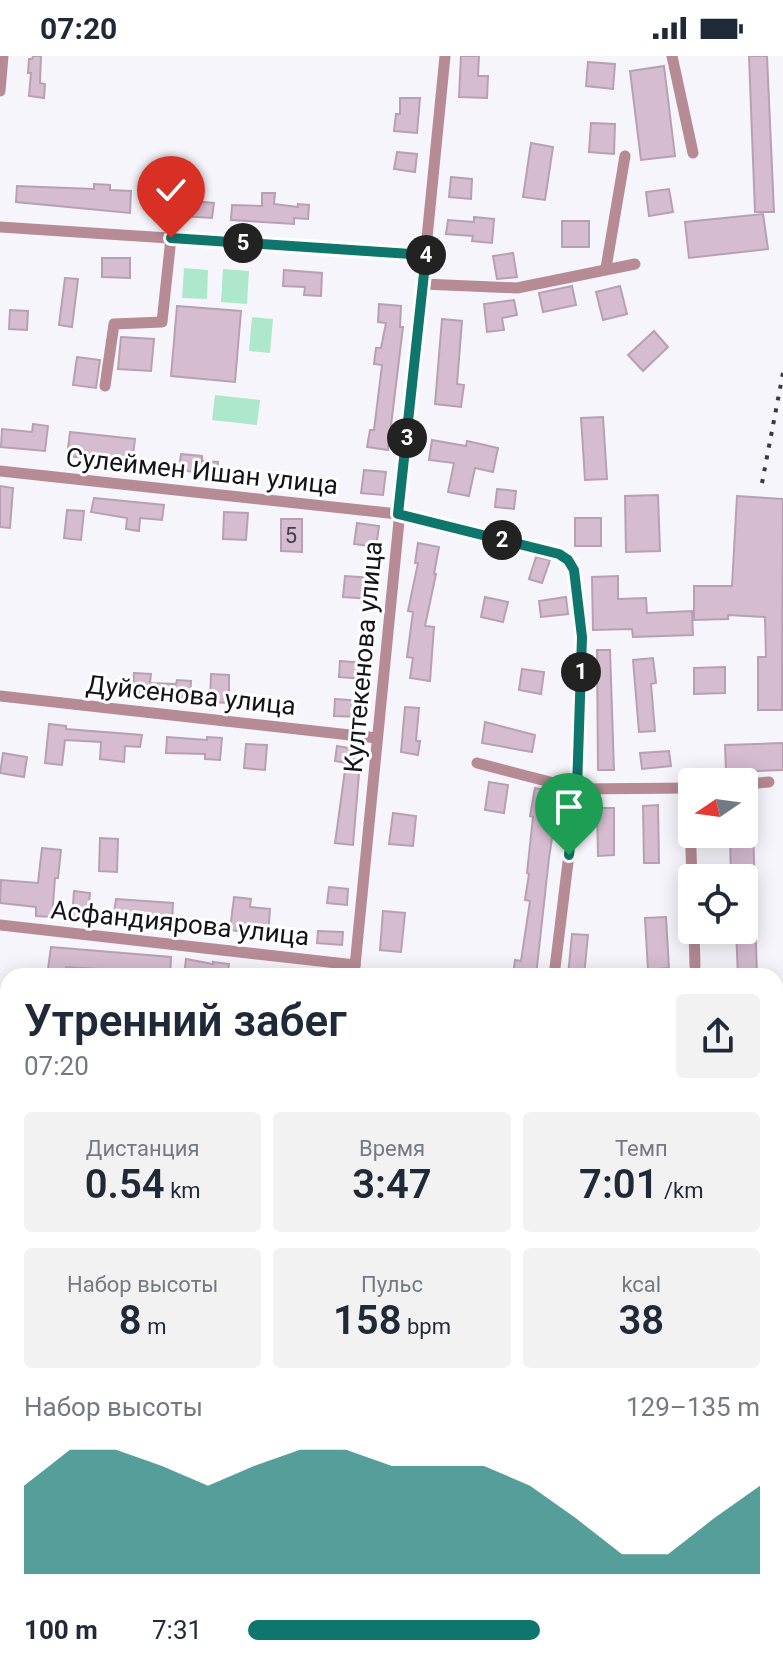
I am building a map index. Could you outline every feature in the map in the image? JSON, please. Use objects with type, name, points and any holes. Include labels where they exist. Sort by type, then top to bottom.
[{"type":"street","points":[[0,91],[3,56]]},
{"type":"street","name":"Култекенова улица","points":[[355,968],[445,56]]},
{"type":"street","points":[[672,56],[693,153]]},
{"type":"street","points":[[606,268],[625,156]]},
{"type":"street","points":[[0,227],[426,255]]},
{"type":"street","points":[[105,386],[114,324],[162,322],[171,238]]},
{"type":"street","points":[[423,284],[517,288],[635,264]]},
{"type":"street","name":"Сулеймен Ишан улица","points":[[0,471],[398,514],[559,554],[568,560],[574,570],[582,637],[577,789]]},
{"type":"street","name":"Дуйсенова улица","points":[[0,696],[377,738]]},
{"type":"street","points":[[477,763],[577,789],[678,788]]},
{"type":"street","points":[[758,783],[769,782]]},
{"type":"street","points":[[555,968],[577,789]]},
{"type":"street","name":"Асфандиярова улица","points":[[0,925],[339,968]]},
{"type":"street","points":[[694,944],[695,966]]},
{"type":"green space","points":[[184,268],[208,270],[207,299],[182,298]]},
{"type":"green space","points":[[223,269],[249,271],[247,304],[221,302]]},
{"type":"green space","points":[[252,317],[273,319],[270,353],[249,351]]},
{"type":"green space","points":[[215,395],[260,400],[257,425],[212,420]]},
{"type":"building","points":[[41,56],[40,83],[45,84],[44,98],[29,96],[29,59]]},
{"type":"building","points":[[461,56],[479,56],[478,76],[488,76],[487,98],[459,97]]},
{"type":"building","points":[[749,56],[767,56],[774,212],[755,212]]},
{"type":"building","points":[[588,62],[615,64],[613,89],[586,86]]},
{"type":"building","points":[[664,66],[675,156],[641,160],[630,71]]},
{"type":"building","points":[[400,98],[420,98],[417,133],[394,131],[396,114],[400,114]]},
{"type":"building","points":[[591,123],[615,124],[614,154],[589,152]]},
{"type":"building","points":[[531,143],[553,147],[545,200],[523,197]]},
{"type":"building","points":[[397,152],[417,154],[415,172],[394,169]]},
{"type":"building","points":[[451,177],[472,179],[471,199],[449,197]]},
{"type":"building","points":[[94,184],[110,185],[110,190],[131,191],[130,213],[16,202],[17,186],[94,189]]},
{"type":"building","points":[[151,189],[161,190],[161,195],[182,197],[182,200],[214,203],[212,218],[149,214]]},
{"type":"building","points":[[669,189],[673,212],[649,216],[646,192]]},
{"type":"building","points":[[262,193],[275,193],[274,204],[309,205],[308,219],[294,218],[294,224],[231,220],[232,205],[262,206]]},
{"type":"building","points":[[763,214],[768,249],[689,258],[685,222]]},
{"type":"building","points":[[474,217],[494,219],[492,243],[472,241],[473,236],[446,234],[448,220],[474,222]]},
{"type":"building","points":[[562,221],[589,221],[589,247],[562,247]]},
{"type":"building","points":[[513,253],[517,277],[497,279],[493,256]]},
{"type":"building","points":[[102,258],[130,258],[130,278],[102,277]]},
{"type":"building","points":[[284,270],[322,273],[321,296],[304,295],[305,287],[283,286]]},
{"type":"building","points":[[65,278],[78,279],[72,327],[59,325]]},
{"type":"building","points":[[572,286],[576,305],[543,312],[539,293]]},
{"type":"building","points":[[620,286],[627,314],[603,320],[596,292]]},
{"type":"building","points":[[514,300],[517,315],[502,318],[504,330],[487,332],[484,304]]},
{"type":"building","points":[[379,304],[401,306],[400,327],[403,327],[388,450],[367,447],[370,430],[374,430],[382,365],[374,364],[376,348],[381,348],[386,323],[378,322]]},
{"type":"building","points":[[177,306],[241,311],[235,382],[171,376]]},
{"type":"building","points":[[10,310],[28,311],[27,330],[9,329]]},
{"type":"building","points":[[442,319],[462,321],[457,384],[464,385],[461,407],[435,404]]},
{"type":"building","points":[[654,331],[668,347],[643,371],[628,355]]},
{"type":"building","points":[[121,337],[154,339],[151,371],[118,369]]},
{"type":"building","points":[[77,357],[100,360],[96,388],[73,385]]},
{"type":"building","points":[[603,417],[607,479],[585,480],[581,418]]},
{"type":"building","points":[[33,424],[48,426],[45,451],[1,447],[2,429],[32,432]]},
{"type":"building","points":[[70,432],[135,439],[132,463],[67,456]]},
{"type":"building","points":[[432,440],[466,446],[467,441],[498,448],[493,472],[475,468],[469,496],[448,492],[454,463],[429,460]]},
{"type":"building","points":[[181,454],[202,456],[202,461],[218,462],[217,475],[179,470]]},
{"type":"building","points":[[364,470],[386,472],[383,495],[361,493]]},
{"type":"building","points":[[0,486],[13,488],[10,528],[0,527]]},
{"type":"building","points":[[497,489],[516,491],[514,509],[495,507]]},
{"type":"building","points":[[658,495],[660,551],[626,552],[625,496]]},
{"type":"building","points":[[737,496],[783,499],[782,710],[758,710],[758,657],[766,657],[765,617],[728,615],[728,619],[694,620],[694,586],[732,586]]},
{"type":"building","points":[[94,498],[164,505],[162,520],[140,518],[139,531],[126,529],[127,518],[91,512]]},
{"type":"building","points":[[67,510],[84,511],[81,540],[64,538]]},
{"type":"building","points":[[224,512],[248,513],[246,540],[223,539]]},
{"type":"building","points":[[575,518],[601,518],[601,546],[575,546]]},
{"type":"building","points":[[281,519],[302,519],[302,552],[281,551]]},
{"type":"building","points":[[357,523],[379,526],[376,547],[354,544]]},
{"type":"building","points":[[418,543],[439,547],[425,626],[434,627],[430,681],[410,678],[413,658],[407,657],[413,612],[408,611],[418,563],[415,563]]},
{"type":"building","points":[[536,557],[550,560],[542,583],[529,579]]},
{"type":"building","points":[[345,576],[374,578],[372,599],[343,597]]},
{"type":"building","points":[[618,576],[618,599],[646,598],[647,613],[692,611],[693,635],[633,637],[632,629],[593,630],[592,577]]},
{"type":"building","points":[[485,597],[508,602],[503,622],[481,617]]},
{"type":"building","points":[[566,597],[568,614],[541,617],[539,601]]},
{"type":"building","points":[[597,650],[610,650],[614,770],[598,770]]},
{"type":"building","points":[[653,658],[656,683],[651,684],[655,731],[639,732],[633,660]]},
{"type":"building","points":[[340,661],[365,663],[364,679],[339,677]]},
{"type":"building","points":[[725,667],[725,693],[694,694],[694,668]]},
{"type":"building","points":[[522,669],[544,672],[541,694],[519,690]]},
{"type":"building","points":[[134,673],[151,674],[150,683],[191,681],[190,700],[132,695]]},
{"type":"building","points":[[211,674],[229,675],[229,703],[210,702]]},
{"type":"building","points":[[335,699],[363,701],[362,717],[334,716]]},
{"type":"building","points":[[405,707],[419,708],[418,755],[401,752]]},
{"type":"building","points":[[485,722],[535,735],[532,752],[482,743]]},
{"type":"building","points":[[49,724],[66,726],[66,729],[142,735],[140,747],[125,746],[124,762],[100,759],[101,742],[65,740],[62,765],[45,763]]},
{"type":"building","points":[[167,737],[222,738],[220,760],[205,759],[205,754],[166,753]]},
{"type":"building","points":[[783,743],[783,770],[726,768],[725,745]]},
{"type":"building","points":[[246,744],[267,745],[265,770],[244,768]]},
{"type":"building","points":[[337,746],[361,750],[353,845],[335,843],[346,763],[335,761]]},
{"type":"building","points":[[669,751],[671,766],[642,769],[640,753]]},
{"type":"building","points":[[3,753],[27,757],[24,777],[0,773]]},
{"type":"building","points":[[489,782],[508,785],[504,813],[485,810]]},
{"type":"building","points":[[535,788],[559,793],[537,968],[514,968],[515,960],[521,961],[530,901],[525,900],[533,817],[530,816]]},
{"type":"building","points":[[658,805],[659,863],[644,863],[643,806]]},
{"type":"building","points":[[597,808],[614,808],[614,855],[598,856]]},
{"type":"building","points":[[393,813],[416,816],[413,846],[389,844]]},
{"type":"building","points":[[100,838],[118,839],[117,872],[99,871]]},
{"type":"building","points":[[42,848],[61,850],[52,917],[36,916],[36,907],[0,903],[1,880],[38,883]]},
{"type":"building","points":[[730,848],[754,848],[754,864],[731,864]]},
{"type":"building","points":[[329,887],[348,889],[347,905],[327,903]]},
{"type":"building","points":[[74,891],[90,893],[87,920],[72,918]]},
{"type":"building","points":[[234,897],[251,899],[250,907],[270,909],[268,936],[230,930]]},
{"type":"building","points":[[116,899],[173,903],[172,925],[113,920]]},
{"type":"building","points":[[383,911],[405,913],[401,952],[380,950]]},
{"type":"building","points":[[666,917],[669,968],[648,968],[645,918]]},
{"type":"building","points":[[318,931],[343,932],[342,945],[317,943]]},
{"type":"building","points":[[572,934],[588,935],[585,968],[569,968]]},
{"type":"building","points":[[737,944],[756,944],[757,968],[738,968]]},
{"type":"building","points":[[51,947],[171,957],[170,968],[48,968]]},
{"type":"building","points":[[186,959],[229,964],[228,968],[185,968]]},
{"type":"railway","points":[[762,483],[783,373]]},
{"type":"route","points":[[171,238],[426,255],[398,514],[559,554],[568,560],[574,570],[582,637],[577,789],[569,855]]}]
